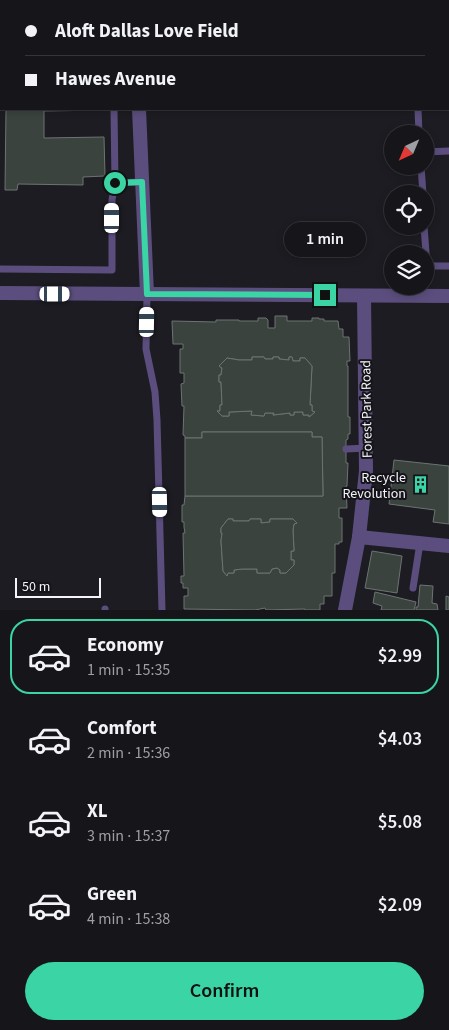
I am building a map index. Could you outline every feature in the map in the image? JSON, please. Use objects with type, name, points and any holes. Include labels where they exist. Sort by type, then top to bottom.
[{"type":"street","points":[[139,110],[147,294]]},
{"type":"street","points":[[0,293],[449,296]]},
{"type":"street","name":"Forest Park Road","points":[[345,610],[359,537],[366,481],[364,296]]},
{"type":"street","points":[[359,537],[449,546]]},
{"type":"lane","points":[[0,269],[112,270],[112,200],[115,183],[114,110]]},
{"type":"lane","points":[[418,110],[419,125]]},
{"type":"lane","points":[[434,151],[449,150]]},
{"type":"lane","points":[[115,183],[142,182]]},
{"type":"lane","points":[[425,235],[427,266],[449,266]]},
{"type":"lane","points":[[147,294],[146,349],[155,392],[157,420],[162,610]]},
{"type":"lane","points":[[346,449],[367,448]]},
{"type":"lane","points":[[412,588],[420,543]]},
{"type":"building","points":[[6,110],[105,110],[44,111],[44,138],[104,137],[105,176],[83,177],[83,185],[18,184],[17,190],[5,190]]},
{"type":"building","points":[[275,316],[287,316],[287,321],[312,321],[312,318],[319,318],[324,319],[324,321],[338,321],[339,329],[343,329],[343,337],[349,337],[350,361],[347,361],[347,366],[350,434],[348,434],[348,439],[346,440],[346,463],[348,463],[347,508],[339,508],[339,518],[342,518],[342,542],[335,544],[335,573],[332,573],[332,596],[324,596],[324,604],[320,604],[320,610],[266,610],[265,608],[255,610],[184,609],[184,596],[188,596],[188,588],[183,588],[183,583],[181,583],[181,576],[184,576],[183,533],[185,533],[184,522],[182,522],[182,505],[184,505],[185,496],[323,496],[322,437],[312,437],[312,432],[202,432],[202,438],[185,438],[183,435],[184,406],[182,406],[181,384],[184,383],[184,373],[180,373],[180,349],[183,349],[183,344],[173,344],[172,321],[258,321],[258,318],[266,318],[268,320],[268,328],[275,328]],"holes":[[[252,357],[264,357],[265,359],[279,357],[279,359],[289,360],[289,357],[292,357],[293,361],[300,361],[300,358],[305,358],[312,366],[310,405],[312,405],[312,411],[315,412],[309,417],[309,415],[303,415],[303,412],[294,412],[294,415],[290,415],[290,413],[273,415],[274,413],[265,413],[264,416],[251,415],[252,411],[229,412],[229,416],[222,416],[217,411],[220,411],[220,405],[222,405],[221,382],[219,382],[222,368],[219,366],[227,358],[252,360]],[[228,519],[233,519],[233,521],[261,519],[261,523],[270,522],[270,519],[293,519],[297,523],[294,524],[293,530],[294,551],[291,551],[291,560],[294,560],[294,565],[286,573],[280,573],[280,570],[277,568],[272,569],[270,573],[257,573],[257,569],[242,569],[234,570],[234,573],[228,573],[227,576],[223,571],[221,528]]]},
{"type":"building","points":[[252,357],[273,359],[273,357],[279,357],[279,359],[289,360],[289,357],[292,357],[293,361],[300,361],[300,358],[305,358],[312,366],[310,405],[312,405],[312,411],[315,412],[309,417],[309,415],[303,415],[303,412],[294,412],[294,415],[290,415],[290,413],[273,415],[274,413],[265,413],[264,416],[251,415],[252,411],[229,412],[229,416],[222,416],[217,411],[220,411],[220,405],[222,405],[219,375],[221,375],[222,368],[219,366],[227,358],[252,360]]},
{"type":"building","points":[[202,432],[312,432],[312,437],[322,437],[323,496],[185,496],[185,438],[202,438]]},
{"type":"building","name":"Recycle Revolution","points":[[394,460],[449,466],[449,524],[433,522],[435,510],[389,504]]},
{"type":"building","points":[[228,519],[233,519],[233,521],[249,521],[250,519],[261,519],[261,523],[270,522],[270,519],[293,519],[297,523],[294,524],[293,530],[294,551],[291,551],[291,560],[294,560],[294,565],[286,573],[280,573],[280,570],[277,568],[272,569],[270,573],[257,573],[257,569],[242,569],[234,570],[234,573],[228,573],[227,576],[223,571],[221,528]]},
{"type":"building","points":[[372,551],[402,556],[397,593],[365,588]]},
{"type":"building","points":[[420,585],[433,586],[432,603],[437,604],[438,610],[416,610],[416,607],[418,607]]},
{"type":"building","points":[[375,592],[416,602],[414,610],[381,610],[382,606],[373,603]]},
{"type":"building","points":[[446,596],[449,597],[449,610],[446,610]]},
{"type":"place","name":"Recycle Revolution","points":[[420,485]]},
{"type":"route","points":[[115,183],[142,182],[147,294],[325,295]]}]
